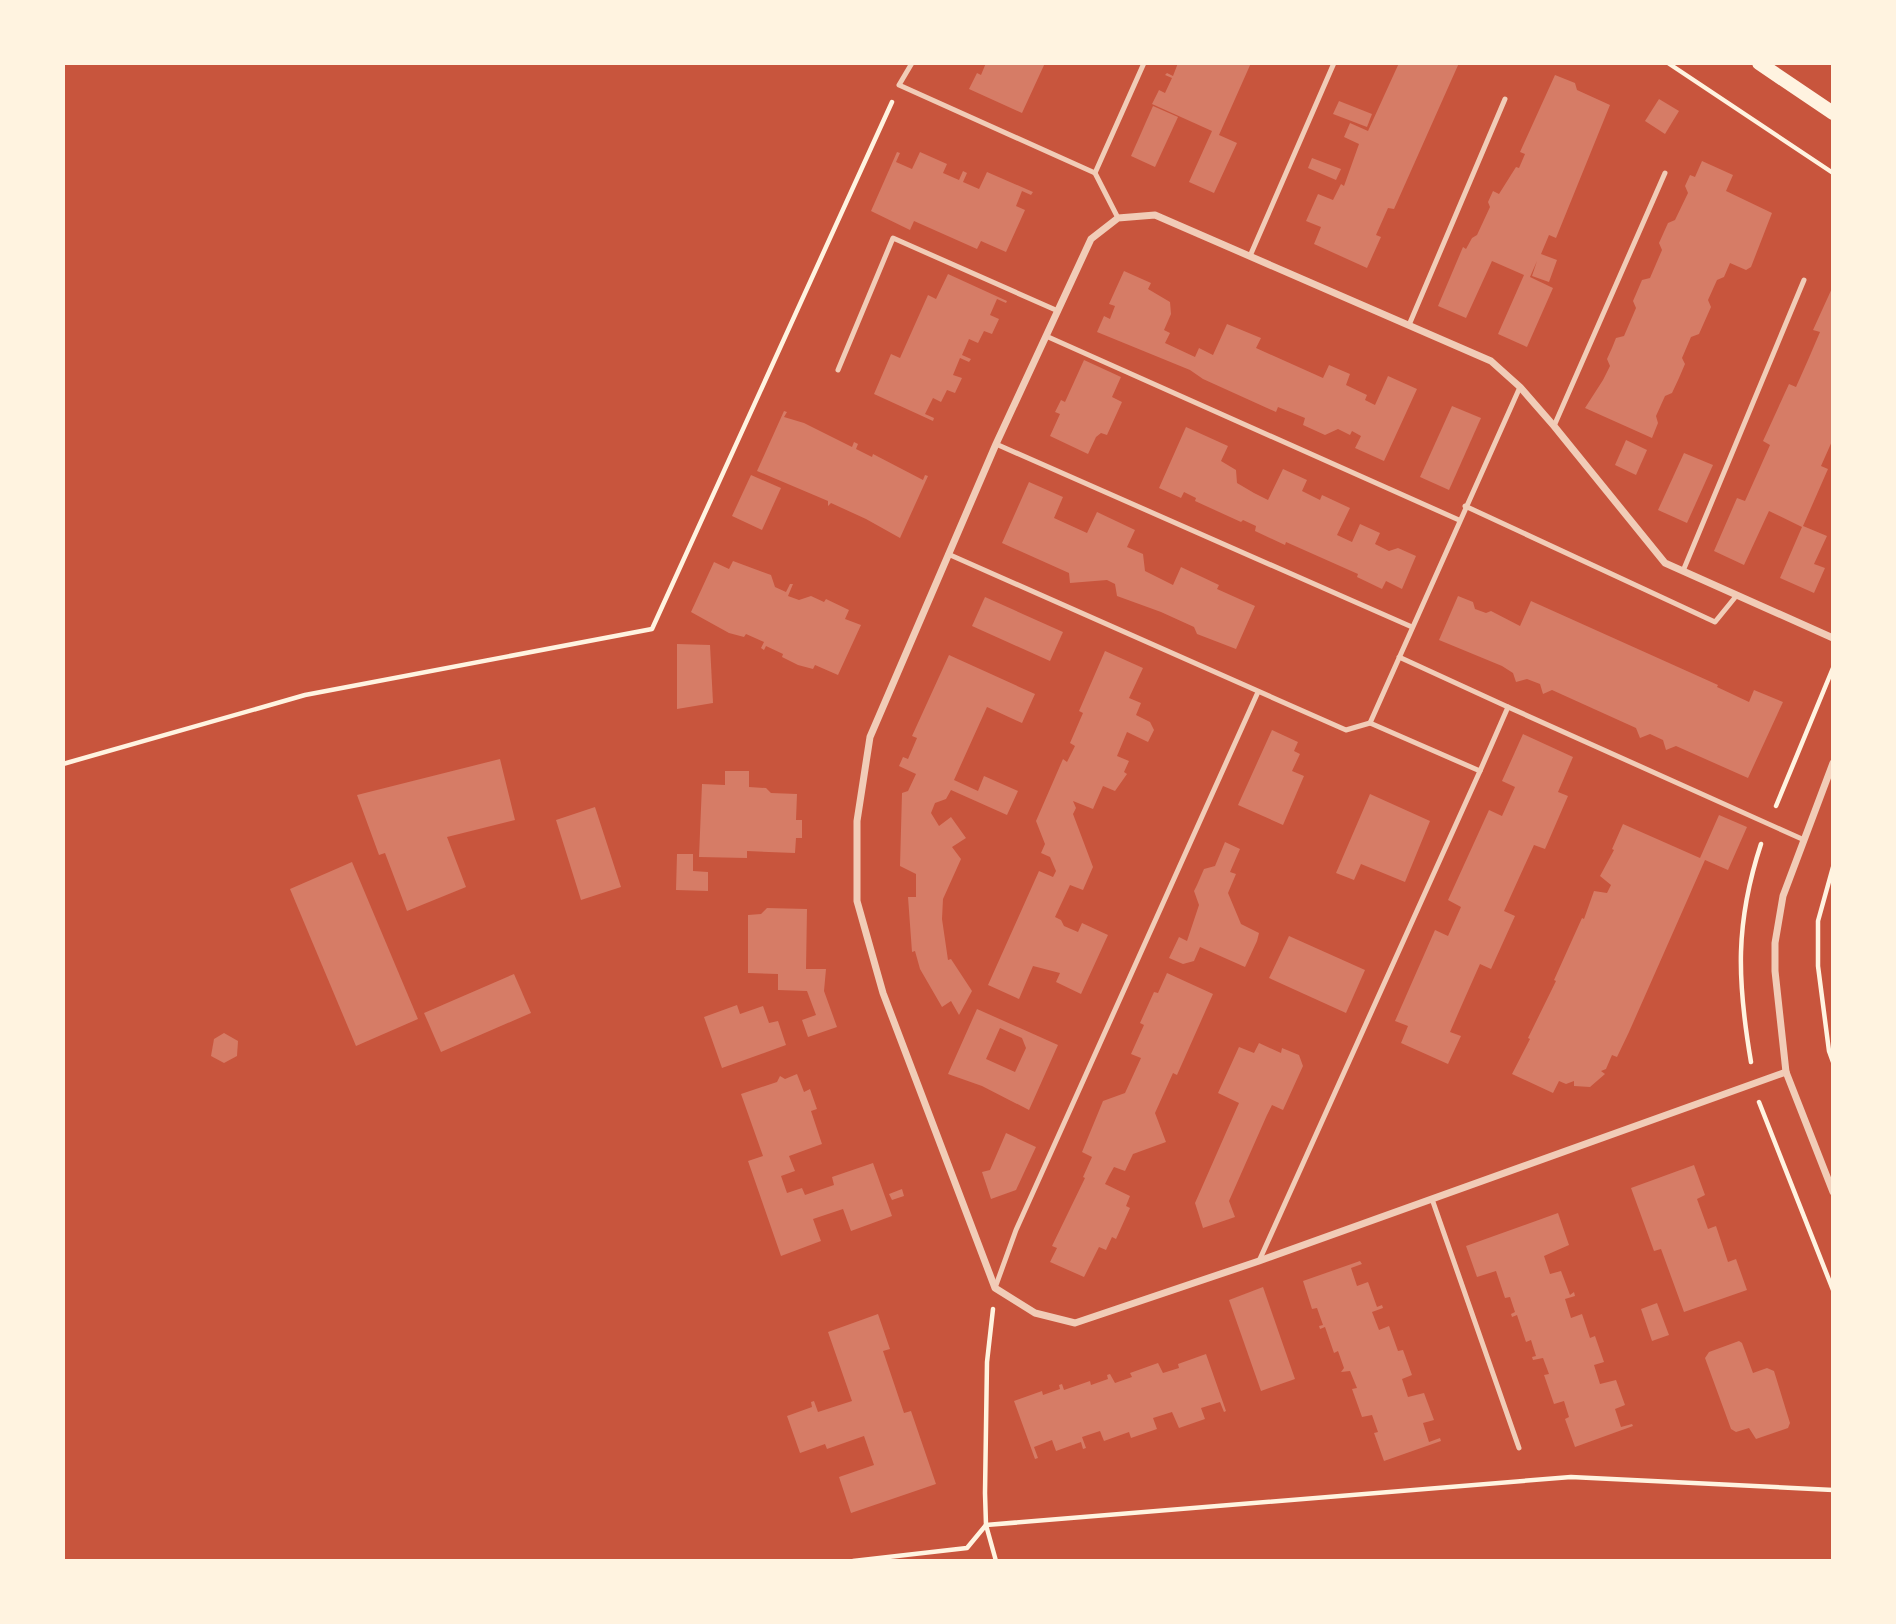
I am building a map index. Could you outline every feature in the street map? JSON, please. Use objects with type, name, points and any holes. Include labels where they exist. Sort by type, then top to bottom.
[{"type":"main road","points":[[1759,63],[1833,113]]},
{"type":"street","points":[[1786,1072],[1259,1261],[1075,1323],[1035,1313],[995,1287],[883,993],[857,901],[858,821],[870,737],[948,554],[1091,239],[1118,218],[1155,215],[1491,361],[1520,387],[1554,426],[1665,563],[1833,638]]},
{"type":"street","points":[[1833,763],[1802,839],[1783,896],[1775,943],[1778,1017],[1786,1072],[1833,1192]]},
{"type":"lane","points":[[912,63],[900,85],[1095,173],[1118,218]]},
{"type":"lane","points":[[1095,173],[1144,63]]},
{"type":"lane","points":[[1250,256],[1334,63]]},
{"type":"lane","points":[[1409,325],[1505,99]]},
{"type":"lane","points":[[1554,426],[1665,173]]},
{"type":"lane","points":[[838,370],[893,238],[1058,311]]},
{"type":"lane","points":[[1683,571],[1804,280]]},
{"type":"lane","points":[[1046,336],[1459,520]]},
{"type":"lane","points":[[1370,723],[1520,387]]},
{"type":"lane","points":[[996,444],[1412,627]]},
{"type":"lane","points":[[1465,506],[1715,622],[1737,595]]},
{"type":"lane","points":[[948,554],[1346,730],[1370,723],[1480,771]]},
{"type":"lane","points":[[1399,657],[1802,839]]},
{"type":"lane","points":[[995,1287],[1016,1230],[1258,692]]},
{"type":"lane","points":[[1259,1261],[1508,707]]},
{"type":"lane","points":[[1432,1199],[1519,1448]]},
{"type":"path","points":[[1668,63],[1833,173]]},
{"type":"path","points":[[63,764],[305,695],[652,629],[900,85]]},
{"type":"path","points":[[1833,867],[1818,921],[1818,966],[1829,1051],[1833,1062]]},
{"type":"path","points":[[995,1287],[987,1362],[986,1525],[996,1561]]},
{"type":"path","points":[[853,1561],[967,1548],[986,1525],[1570,1477],[1833,1490]]},
{"type":"building","points":[[986,63],[1045,63],[1022,113],[969,89],[977,73],[981,75]]},
{"type":"building","points":[[1178,63],[1251,63],[1219,135],[1237,143],[1214,193],[1189,182],[1212,131],[1152,104],[1159,90],[1165,93],[1172,78],[1165,75],[1167,73],[1173,76]]},
{"type":"building","points":[[1399,63],[1459,63],[1394,209],[1388,208],[1376,235],[1381,237],[1367,268],[1314,244],[1321,227],[1306,221],[1318,194],[1333,200],[1341,184],[1344,186],[1359,144],[1344,137],[1350,123],[1368,131]]},
{"type":"building","points":[[1555,75],[1575,83],[1577,90],[1610,105],[1556,238],[1549,235],[1541,254],[1557,260],[1549,282],[1532,276],[1537,261],[1530,277],[1553,288],[1527,347],[1498,334],[1524,275],[1492,261],[1466,318],[1438,306],[1463,247],[1466,249],[1477,235],[1490,207],[1488,202],[1493,191],[1499,194],[1516,167],[1519,168],[1525,154],[1520,152]]},
{"type":"building","points":[[1659,99],[1679,111],[1665,134],[1645,121]]},
{"type":"building","points":[[1339,101],[1372,114],[1367,127],[1333,114]]},
{"type":"building","points":[[1153,106],[1178,117],[1155,167],[1131,156]]},
{"type":"building","points":[[897,152],[900,153],[896,162],[912,169],[920,152],[947,164],[943,173],[959,180],[963,171],[967,173],[963,182],[979,189],[987,172],[1033,192],[1031,195],[1022,191],[1016,206],[1025,210],[1006,252],[981,241],[977,249],[914,221],[910,230],[871,211]]},
{"type":"building","points":[[1312,158],[1341,169],[1336,180],[1308,168]]},
{"type":"building","points":[[1702,161],[1733,175],[1726,191],[1772,213],[1751,267],[1746,270],[1730,263],[1724,277],[1717,280],[1708,300],[1711,307],[1699,334],[1691,337],[1682,358],[1685,364],[1679,378],[1672,393],[1665,396],[1656,416],[1658,423],[1652,438],[1585,408],[1610,366],[1607,359],[1616,338],[1624,336],[1636,308],[1633,301],[1642,280],[1650,278],[1662,250],[1659,243],[1668,223],[1675,220],[1688,193],[1685,186],[1690,175],[1695,177]]},
{"type":"building","points":[[1124,271],[1151,283],[1148,289],[1170,302],[1171,314],[1164,330],[1170,333],[1165,343],[1195,357],[1199,348],[1213,355],[1227,324],[1261,338],[1256,348],[1323,378],[1329,365],[1350,374],[1346,385],[1367,395],[1365,400],[1375,405],[1388,376],[1417,389],[1384,461],[1355,448],[1361,436],[1352,431],[1350,435],[1338,429],[1325,435],[1303,425],[1305,418],[1278,407],[1276,412],[1203,379],[1190,370],[1097,332],[1104,316],[1110,319],[1115,306],[1109,304]]},
{"type":"building","points":[[948,274],[1007,301],[1006,303],[997,299],[990,315],[999,319],[992,334],[984,331],[978,343],[969,339],[962,355],[971,359],[969,362],[960,358],[953,375],[962,378],[955,393],[947,390],[941,402],[933,398],[925,414],[934,418],[933,421],[874,394],[891,354],[900,358],[928,295],[936,299]]},
{"type":"building","points":[[1833,286],[1833,439],[1821,466],[1828,469],[1803,526],[1827,536],[1814,564],[1825,568],[1814,593],[1780,578],[1802,527],[1769,511],[1744,565],[1714,551],[1737,498],[1745,501],[1770,445],[1763,441],[1789,384],[1796,387],[1820,332],[1813,330]]},
{"type":"building","points":[[1084,360],[1121,377],[1112,397],[1122,402],[1107,435],[1101,433],[1096,437],[1088,454],[1050,436],[1060,414],[1055,412],[1061,400],[1065,402]]},
{"type":"building","points":[[1452,406],[1481,418],[1449,490],[1420,477]]},
{"type":"building","points":[[784,411],[787,412],[784,417],[804,423],[852,447],[854,442],[858,444],[856,449],[872,457],[873,454],[923,480],[925,475],[928,476],[900,538],[831,503],[828,506],[828,501],[757,471]]},
{"type":"building","points":[[1186,427],[1228,446],[1221,461],[1236,470],[1237,483],[1254,493],[1268,500],[1283,469],[1307,480],[1302,491],[1320,500],[1322,495],[1350,508],[1337,535],[1352,542],[1360,524],[1380,533],[1375,544],[1389,551],[1398,548],[1416,556],[1402,589],[1386,581],[1382,589],[1357,577],[1358,574],[1255,531],[1256,526],[1195,501],[1196,498],[1184,492],[1181,498],[1159,488]]},
{"type":"building","points":[[1626,440],[1647,450],[1636,475],[1615,465]]},
{"type":"building","points":[[1684,453],[1713,465],[1687,523],[1658,510]]},
{"type":"building","points":[[751,475],[781,488],[762,530],[732,516]]},
{"type":"building","points":[[1029,482],[1063,497],[1054,518],[1087,533],[1097,512],[1135,530],[1127,547],[1143,554],[1145,571],[1173,585],[1181,567],[1219,585],[1217,589],[1255,606],[1236,649],[1197,634],[1194,627],[1161,612],[1117,596],[1115,584],[1107,580],[1070,583],[1069,573],[1002,543]]},
{"type":"building","points":[[733,561],[771,575],[775,587],[786,592],[790,584],[793,584],[788,596],[799,600],[811,596],[824,602],[826,599],[849,610],[845,619],[861,625],[838,675],[815,665],[813,669],[798,665],[766,646],[764,650],[761,648],[764,642],[746,634],[744,637],[729,633],[691,612],[714,562],[729,569]]},
{"type":"building","points":[[1458,596],[1473,602],[1475,609],[1486,613],[1491,611],[1520,626],[1531,601],[1718,685],[1717,687],[1749,702],[1754,690],[1783,702],[1748,778],[1676,746],[1666,750],[1663,740],[1650,734],[1640,738],[1636,728],[1552,690],[1543,694],[1540,684],[1527,679],[1516,682],[1513,673],[1502,666],[1439,640]]},
{"type":"building","points":[[985,597],[1063,632],[1050,661],[972,626]]},
{"type":"building","points":[[677,644],[710,645],[713,703],[677,709]]},
{"type":"building","points":[[1105,651],[1143,668],[1129,698],[1141,703],[1136,715],[1150,722],[1154,730],[1148,742],[1127,732],[1117,756],[1129,761],[1124,772],[1127,774],[1115,791],[1103,786],[1093,809],[1073,801],[1076,808],[1073,814],[1093,867],[1083,890],[1070,885],[1055,917],[1061,920],[1064,926],[1078,932],[1082,923],[1108,935],[1081,994],[1056,982],[1060,973],[1033,966],[1019,999],[988,985],[1039,871],[1053,877],[1056,871],[1050,857],[1041,853],[1045,844],[1036,821],[1063,759],[1067,762],[1075,746],[1070,743],[1083,713],[1079,711]]},
{"type":"building","points":[[949,655],[1035,694],[1022,723],[987,707],[954,780],[978,791],[984,776],[1018,791],[1007,815],[951,790],[946,799],[935,803],[931,813],[939,826],[951,817],[966,838],[952,847],[961,859],[943,899],[942,919],[948,960],[951,959],[972,991],[959,1015],[951,1001],[942,1007],[920,969],[915,951],[912,952],[908,897],[916,897],[916,874],[900,866],[902,793],[908,791],[916,774],[899,766],[903,757],[908,759],[917,738],[912,736]]},
{"type":"building","points":[[1272,730],[1298,742],[1294,751],[1300,754],[1292,771],[1304,776],[1283,825],[1238,805]]},
{"type":"building","points":[[1523,734],[1573,757],[1558,792],[1568,796],[1545,849],[1534,845],[1504,911],[1515,916],[1491,969],[1480,964],[1450,1032],[1461,1036],[1448,1064],[1401,1043],[1408,1026],[1395,1021],[1435,930],[1448,936],[1461,907],[1448,900],[1489,810],[1502,816],[1515,787],[1502,781]]},
{"type":"building","points":[[500,759],[515,820],[447,837],[466,887],[407,911],[385,853],[379,855],[357,795]]},
{"type":"building","points":[[725,771],[749,771],[749,787],[766,788],[771,793],[797,794],[796,820],[802,820],[802,838],[796,838],[795,853],[747,851],[747,858],[699,857],[702,784],[725,785]]},
{"type":"building","points":[[1370,794],[1430,821],[1405,882],[1361,864],[1354,880],[1336,873]]},
{"type":"building","points":[[595,807],[621,887],[581,900],[556,820]]},
{"type":"building","points":[[1719,815],[1747,827],[1728,870],[1705,860],[1617,1057],[1612,1055],[1606,1069],[1601,1071],[1605,1074],[1590,1087],[1574,1086],[1574,1081],[1566,1084],[1559,1081],[1553,1093],[1512,1074],[1582,918],[1584,919],[1594,891],[1607,893],[1611,885],[1600,876],[1614,850],[1612,849],[1623,824],[1700,858]]},
{"type":"building","points":[[1225,842],[1240,849],[1230,872],[1236,874],[1228,893],[1241,924],[1259,933],[1257,941],[1245,967],[1200,947],[1194,961],[1183,964],[1169,958],[1179,937],[1187,941],[1199,905],[1194,891],[1204,869],[1215,866]]},
{"type":"building","points":[[677,854],[693,854],[693,871],[708,872],[708,891],[676,890]]},
{"type":"building","points":[[352,862],[418,1019],[356,1046],[290,889]]},
{"type":"building","points":[[767,908],[807,909],[806,969],[826,969],[824,991],[837,1027],[808,1037],[802,1020],[816,1015],[807,991],[778,990],[778,974],[748,973],[748,915],[761,914]]},
{"type":"building","points":[[1289,936],[1365,970],[1346,1013],[1269,978]]},
{"type":"building","points":[[1167,973],[1213,994],[1177,1075],[1173,1073],[1155,1113],[1166,1142],[1133,1154],[1125,1171],[1114,1167],[1105,1184],[1130,1196],[1126,1206],[1130,1208],[1116,1239],[1112,1237],[1106,1250],[1099,1247],[1084,1277],[1050,1262],[1057,1248],[1052,1246],[1085,1178],[1083,1177],[1092,1157],[1082,1152],[1103,1101],[1125,1093],[1141,1058],[1131,1054],[1144,1025],[1140,1023],[1154,992],[1158,993]]},
{"type":"building","points":[[514,974],[531,1013],[441,1052],[424,1013]]},
{"type":"building","points":[[737,1005],[740,1014],[763,1006],[769,1023],[778,1021],[786,1045],[722,1068],[704,1017]]},
{"type":"building","points":[[977,1009],[1058,1045],[1029,1110],[982,1086],[948,1074]],"holes":[[[1000,1028],[1022,1038],[1026,1048],[1015,1072],[986,1059]]]},
{"type":"building","points":[[224,1033],[238,1041],[237,1056],[224,1063],[211,1056],[214,1039]]},
{"type":"building","points":[[1259,1043],[1281,1053],[1282,1048],[1299,1055],[1303,1066],[1283,1110],[1272,1105],[1267,1115],[1229,1201],[1235,1217],[1203,1228],[1195,1203],[1239,1103],[1218,1093],[1239,1047],[1254,1053]]},
{"type":"building","points":[[797,1074],[804,1092],[810,1089],[817,1109],[811,1111],[822,1144],[789,1156],[795,1171],[781,1176],[787,1193],[802,1188],[805,1195],[834,1185],[832,1177],[873,1163],[892,1216],[851,1231],[843,1209],[813,1219],[821,1241],[781,1256],[748,1161],[763,1156],[741,1094],[777,1082],[780,1076],[785,1079]]},
{"type":"building","points":[[1006,1133],[1036,1147],[1016,1190],[991,1199],[982,1172],[990,1170]]},
{"type":"building","points":[[1694,1165],[1705,1195],[1697,1199],[1708,1229],[1716,1226],[1728,1262],[1736,1259],[1747,1290],[1684,1312],[1661,1249],[1654,1251],[1631,1188]]},
{"type":"building","points":[[902,1189],[904,1196],[892,1200],[889,1194]]},
{"type":"building","points":[[1558,1213],[1569,1245],[1544,1256],[1550,1274],[1561,1271],[1570,1295],[1574,1292],[1575,1296],[1565,1299],[1571,1318],[1582,1314],[1590,1338],[1595,1336],[1604,1362],[1594,1365],[1600,1384],[1616,1380],[1625,1405],[1615,1409],[1621,1427],[1633,1426],[1575,1447],[1565,1419],[1569,1417],[1564,1401],[1554,1404],[1544,1375],[1549,1374],[1543,1358],[1533,1360],[1532,1357],[1536,1356],[1531,1340],[1526,1342],[1517,1315],[1512,1317],[1511,1314],[1515,1312],[1510,1297],[1505,1298],[1496,1271],[1477,1277],[1466,1246]]},
{"type":"building","points":[[1360,1261],[1362,1264],[1351,1268],[1357,1286],[1368,1282],[1377,1307],[1382,1305],[1383,1308],[1372,1312],[1379,1330],[1389,1326],[1398,1351],[1403,1350],[1412,1375],[1402,1379],[1408,1397],[1424,1393],[1434,1420],[1423,1423],[1429,1442],[1440,1438],[1441,1441],[1384,1461],[1374,1433],[1378,1432],[1372,1415],[1362,1417],[1352,1389],[1357,1388],[1350,1371],[1341,1372],[1344,1368],[1338,1351],[1334,1353],[1325,1327],[1320,1329],[1319,1326],[1323,1325],[1317,1308],[1312,1309],[1303,1281]]},
{"type":"building","points":[[1263,1287],[1295,1379],[1261,1391],[1229,1300]]},
{"type":"building","points":[[1657,1303],[1669,1335],[1652,1341],[1641,1309]]},
{"type":"building","points":[[878,1314],[890,1349],[883,1351],[904,1413],[911,1411],[936,1484],[851,1513],[839,1477],[874,1465],[864,1436],[827,1449],[825,1444],[800,1453],[787,1416],[812,1407],[811,1402],[814,1401],[818,1412],[852,1401],[828,1332]]},
{"type":"building","points":[[1739,1341],[1753,1373],[1767,1368],[1774,1371],[1790,1423],[1788,1428],[1756,1439],[1749,1428],[1736,1432],[1731,1429],[1705,1358],[1709,1352]]},
{"type":"building","points":[[1206,1354],[1226,1411],[1224,1412],[1220,1402],[1201,1408],[1205,1419],[1179,1428],[1172,1412],[1153,1418],[1157,1429],[1131,1438],[1129,1432],[1104,1441],[1100,1431],[1082,1437],[1086,1448],[1083,1449],[1081,1442],[1056,1451],[1052,1440],[1034,1447],[1038,1458],[1035,1459],[1014,1401],[1042,1391],[1043,1395],[1060,1389],[1059,1385],[1062,1384],[1064,1390],[1090,1381],[1091,1385],[1108,1379],[1107,1375],[1110,1374],[1115,1383],[1132,1377],[1130,1373],[1158,1363],[1163,1373],[1179,1368],[1178,1364]]}]
